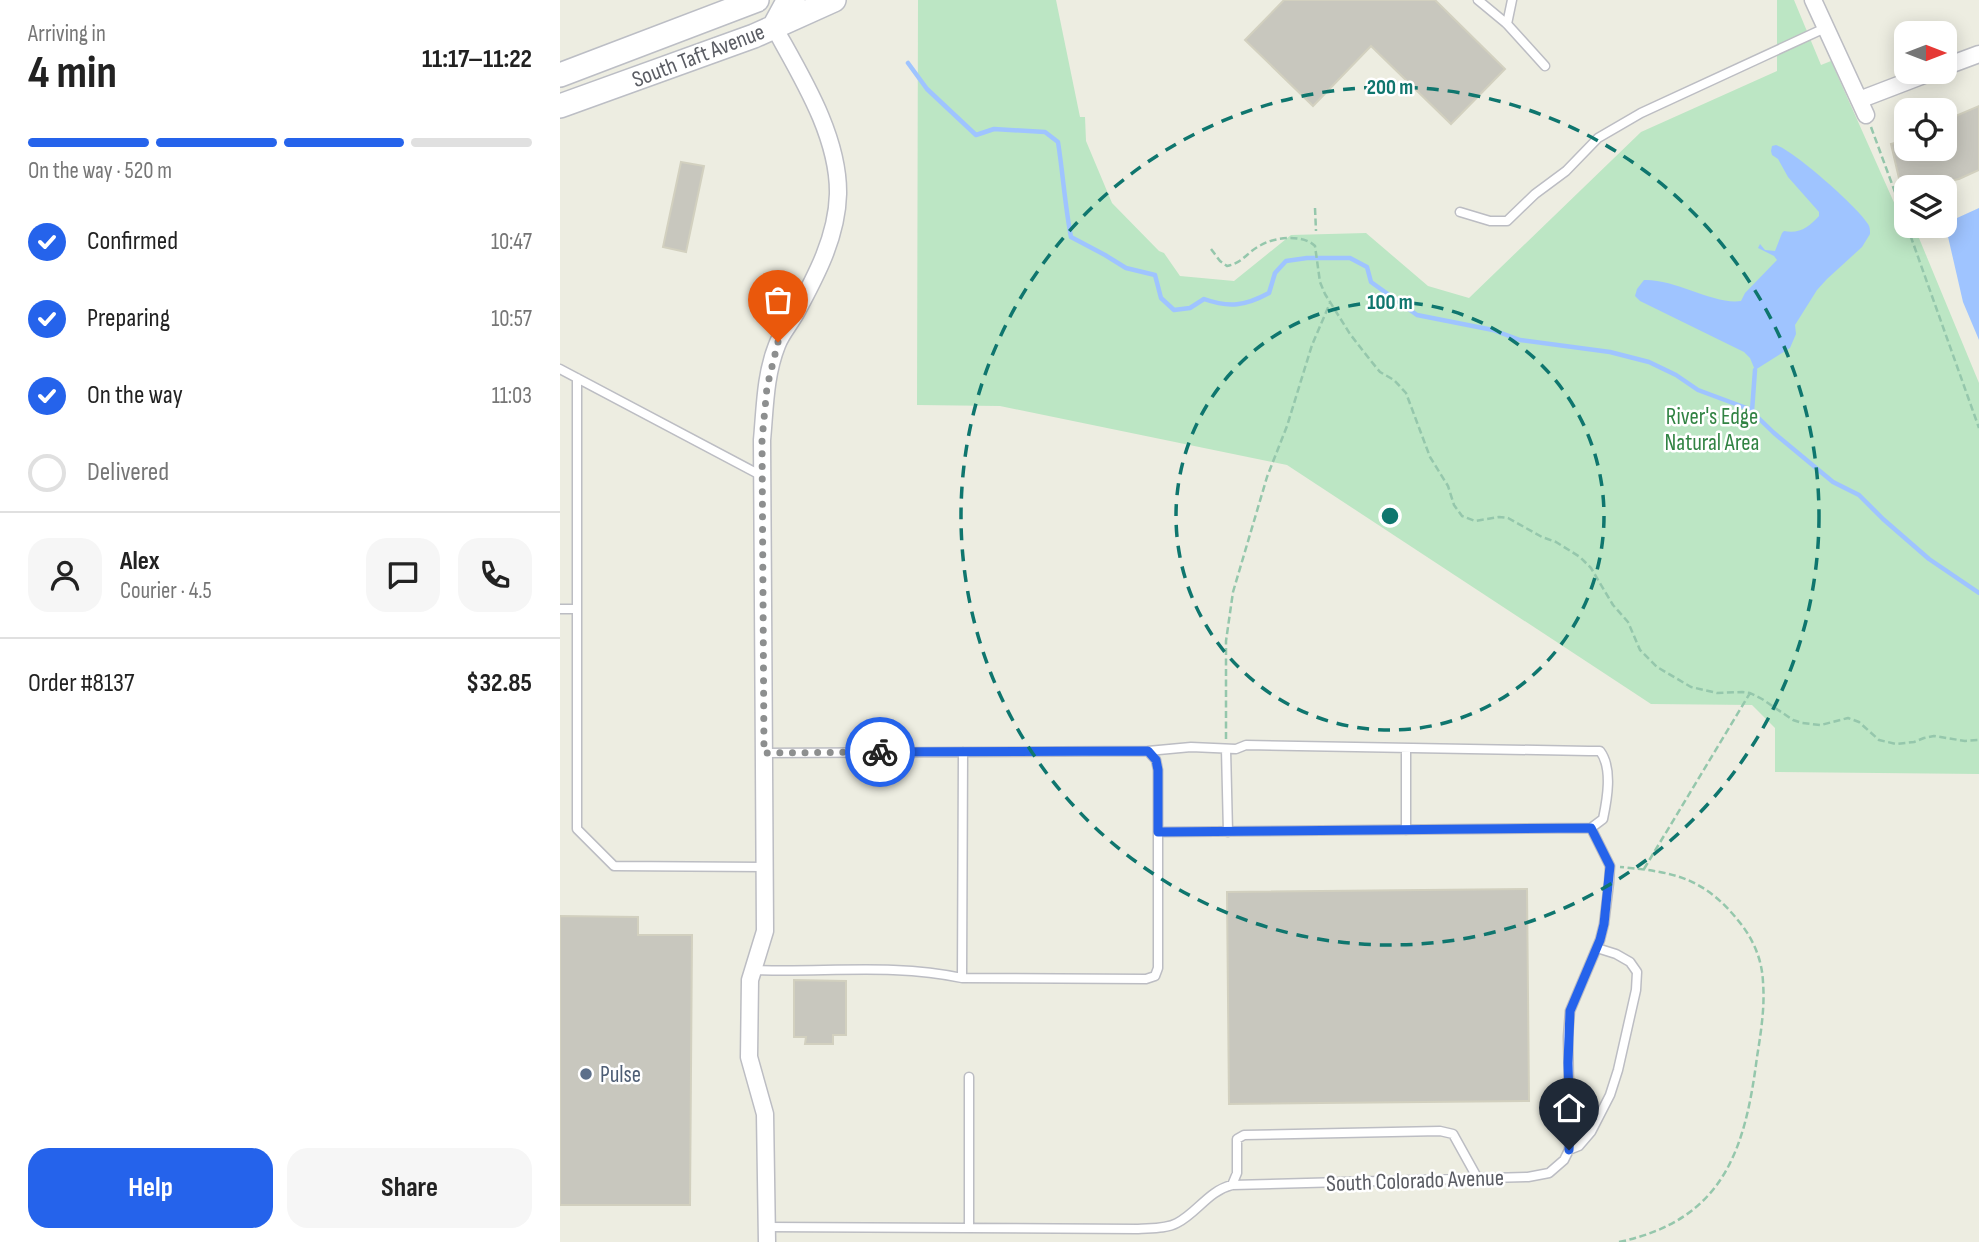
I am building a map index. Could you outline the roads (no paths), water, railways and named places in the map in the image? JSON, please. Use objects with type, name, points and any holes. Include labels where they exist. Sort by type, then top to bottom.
[{"type":"main road","name":"South Taft Avenue","points":[[560,75],[757,0]]},
{"type":"main road","points":[[651,41],[676,47],[753,16],[774,27],[787,3],[793,0]]},
{"type":"main road","name":"South Taft Avenue","points":[[560,106],[754,36],[834,0]]},
{"type":"street","points":[[1813,0],[1862,107],[1908,84]]},
{"type":"street","points":[[766,1234],[765,1114],[749,1058],[750,980],[765,931],[762,440],[771,362],[778,342],[800,305],[828,247],[838,194],[827,133],[805,83],[774,27]]},
{"type":"street","points":[[1957,62],[1979,54]]},
{"type":"lane","points":[[1478,0],[1507,24],[1545,66]]},
{"type":"lane","points":[[1507,24],[1511,0]]},
{"type":"lane","points":[[1460,212],[1490,221],[1507,221],[1535,194],[1566,171],[1598,138],[1641,113],[1825,27]]},
{"type":"lane","points":[[560,369],[762,476]]},
{"type":"lane","points":[[577,378],[578,829],[614,866],[765,867]]},
{"type":"lane","points":[[560,609],[578,609]]},
{"type":"lane","points":[[764,753],[1148,751],[1191,747],[1236,749],[1247,745],[1600,751],[1606,758],[1607,802],[1603,819],[1591,828],[1158,832]]},
{"type":"lane","points":[[1406,748],[1406,830]]},
{"type":"lane","points":[[1226,749],[1228,832]]},
{"type":"lane","points":[[753,970],[901,970],[962,978],[1146,979],[1155,976],[1158,968],[1158,770],[1156,760],[1148,751]]},
{"type":"lane","points":[[962,978],[963,752]]},
{"type":"lane","points":[[1569,1150],[1570,1011],[1597,948],[1604,924],[1610,866],[1591,828]]},
{"type":"lane","name":"South Colorado Avenue","points":[[766,1234],[969,1228],[1138,1229],[1176,1223],[1216,1191],[1232,1185],[1528,1177],[1549,1173],[1564,1160],[1569,1150],[1579,1146],[1591,1132],[1610,1095],[1636,990],[1637,972],[1630,962],[1597,948]]},
{"type":"lane","points":[[969,1077],[969,1228]]},
{"type":"lane","points":[[1232,1185],[1237,1173],[1237,1139],[1244,1135],[1440,1131],[1453,1134],[1478,1178]]},
{"type":"water","points":[[1776,145],[1796,157],[1839,193],[1869,225],[1870,234],[1862,247],[1817,290],[1795,325],[1796,334],[1790,348],[1755,370],[1744,352],[1640,301],[1635,296],[1644,280],[1669,283],[1719,299],[1741,301],[1745,293],[1777,260],[1758,248],[1760,244],[1765,250],[1775,251],[1784,231],[1804,229],[1819,216],[1819,212],[1772,155],[1772,146]]},
{"type":"water","points":[[1979,208],[1979,340],[1963,302],[1948,238],[1957,238],[1957,218]]},
{"type":"waterway","points":[[908,63],[927,89],[976,135],[994,129],[1045,132],[1058,142],[1071,237],[1126,268],[1155,275],[1161,298],[1174,310],[1190,308],[1204,299],[1229,304],[1244,303],[1260,297],[1269,293],[1275,273],[1286,261],[1350,258],[1367,267],[1371,282],[1417,315],[1493,330],[1520,340],[1610,352],[1649,362],[1676,375],[1698,390],[1749,409],[1833,482],[1859,495],[1929,559],[1979,593]]},
{"type":"waterway","points":[[1752,411],[1755,370]]},
{"type":"place","name":"Pulse","points":[[586,1074]]},
{"type":"park label","name":"River's Edge Natural Area","points":[[1712,429]]}]
